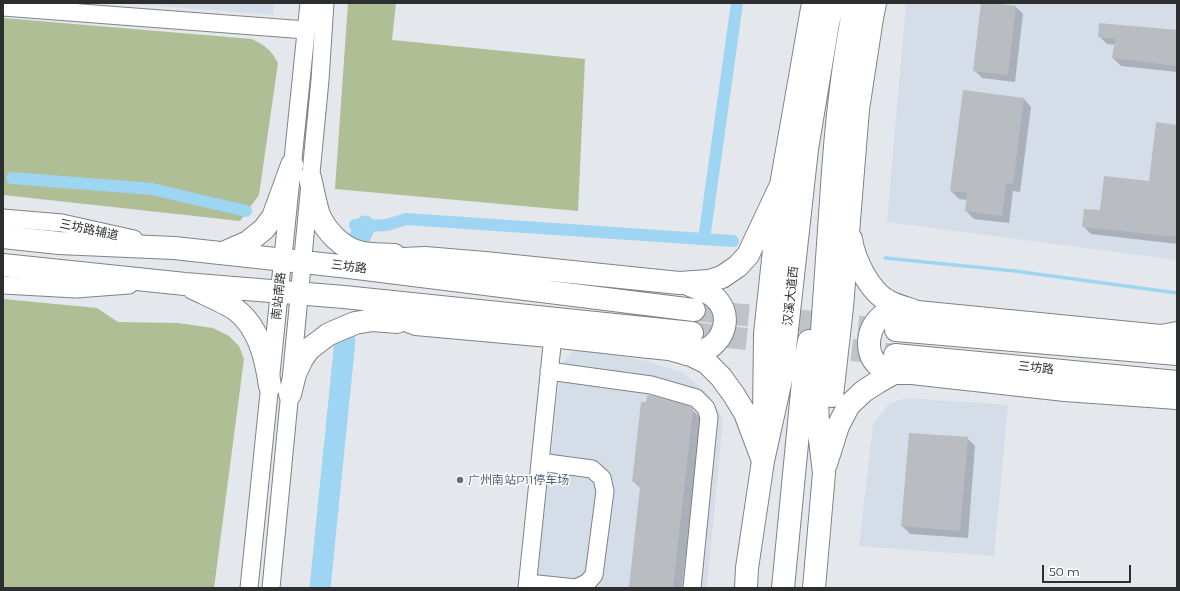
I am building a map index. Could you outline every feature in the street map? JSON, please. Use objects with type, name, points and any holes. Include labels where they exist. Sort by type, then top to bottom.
[{"type":"main road","points":[[763,461],[765,334],[781,185],[813,3]]},
{"type":"main road","name":"汉溪大道西","points":[[745,581],[763,461],[782,375],[807,148],[828,23],[833,3]]},
{"type":"main road","points":[[824,473],[818,423],[818,403],[827,246],[834,149],[848,38],[855,3]]},
{"type":"main road","points":[[814,588],[824,473],[842,307],[858,109],[876,8]]},
{"type":"main road","points":[[222,254],[248,242],[264,229],[274,217],[292,165]]},
{"type":"main road","points":[[310,178],[320,216],[330,232],[342,244],[350,249],[360,252],[682,282],[709,281],[722,277],[738,266],[748,255],[781,185]]},
{"type":"main road","points":[[848,221],[852,249],[866,278],[876,291],[888,301],[918,312]]},
{"type":"main road","name":"三坊路","points":[[3,237],[59,243],[174,248],[349,267],[694,310]]},
{"type":"main road","points":[[783,588],[805,361],[827,246]]},
{"type":"main road","points":[[349,267],[403,259],[425,258]]},
{"type":"main road","points":[[3,265],[178,283],[344,297],[692,333]]},
{"type":"main road","points":[[682,282],[702,290],[712,296],[723,308],[725,317],[725,324],[719,339],[704,351],[686,354]]},
{"type":"main road","points":[[178,283],[235,309],[247,321],[261,344],[267,364],[270,386]]},
{"type":"main road","points":[[344,297],[416,324]]},
{"type":"main road","points":[[898,364],[885,370],[874,361],[870,352],[869,339],[874,326],[878,320],[888,313],[918,312],[1161,336],[1177,333]]},
{"type":"main road","points":[[290,394],[295,374],[302,359],[309,349],[329,334],[355,323],[373,320],[552,336],[669,350],[691,355],[707,363],[721,377],[745,413],[763,461]]},
{"type":"main road","points":[[896,330],[1177,354]]},
{"type":"main road","points":[[824,473],[838,426],[849,405],[864,391],[894,373],[898,364]]},
{"type":"main road","points":[[898,364],[912,373],[1066,390],[1173,395]]},
{"type":"street","name":"南站南路","points":[[271,588],[290,394],[292,165],[309,3]]},
{"type":"street","name":"南站南路","points":[[292,261],[310,178],[320,80],[325,3]]},
{"type":"street","points":[[3,7],[118,9],[306,30]]},
{"type":"street","name":"三坊路辅道","points":[[3,218],[62,223],[174,248]]},
{"type":"street","points":[[3,285],[76,289],[178,283]]},
{"type":"street","name":"南站南路","points":[[249,588],[270,386],[290,292]]},
{"type":"street","points":[[540,462],[592,469],[602,478],[605,491],[594,575],[587,583],[576,588],[528,585],[552,336]]},
{"type":"street","points":[[549,371],[651,385],[696,398],[706,408],[709,417],[692,588]]},
{"type":"shaded area","points":[[134,3],[274,3],[273,15]]},
{"type":"shaded area","points":[[906,3],[1177,3],[1177,260],[887,222]]},
{"type":"shaded area","points":[[587,350],[646,361],[684,373],[709,395],[723,419],[707,588],[536,588],[561,365],[573,352]]},
{"type":"shaded area","points":[[905,398],[1008,405],[994,556],[859,546],[873,425],[888,405]]},
{"type":"green space","points":[[348,3],[396,3],[392,40],[585,59],[578,211],[335,189]]},
{"type":"green space","points":[[3,18],[252,39],[267,48],[273,54],[278,63],[259,195],[240,221],[3,195]]},
{"type":"green space","points":[[3,299],[97,308],[118,322],[178,323],[213,328],[229,336],[239,346],[244,359],[214,588],[3,588]]},
{"type":"building","points":[[981,3],[1016,6],[1008,75],[973,71]]},
{"type":"building","points":[[1099,23],[1177,30],[1177,66],[1112,58],[1115,39],[1098,37]]},
{"type":"building","points":[[963,90],[1024,98],[1013,184],[1006,183],[1002,216],[965,211],[967,193],[950,191]]},
{"type":"building","points":[[1156,122],[1177,125],[1177,237],[1082,227],[1084,209],[1100,210],[1104,176],[1149,181]]},
{"type":"building","points":[[647,395],[689,406],[693,409],[673,588],[629,587],[640,487],[638,487],[639,482],[632,482],[641,402],[646,402]]},
{"type":"building","points":[[909,433],[968,437],[960,531],[901,526]]},
{"type":"waterway","points":[[704,239],[737,3]]},
{"type":"waterway","points":[[12,178],[152,189],[246,211]]},
{"type":"waterway","points":[[355,225],[387,225],[406,219],[733,241]]},
{"type":"waterway","points":[[359,239],[365,226]]},
{"type":"waterway","points":[[885,258],[1015,271],[1177,293]]},
{"type":"waterway","points":[[320,588],[345,340]]},
{"type":"tunnel","points":[[694,310],[891,330]]},
{"type":"tunnel","points":[[692,333],[783,343]]},
{"type":"tunnel","points":[[819,346],[895,355]]},
{"type":"place","name":"广州南站P11停车场","points":[[460,480]]}]
